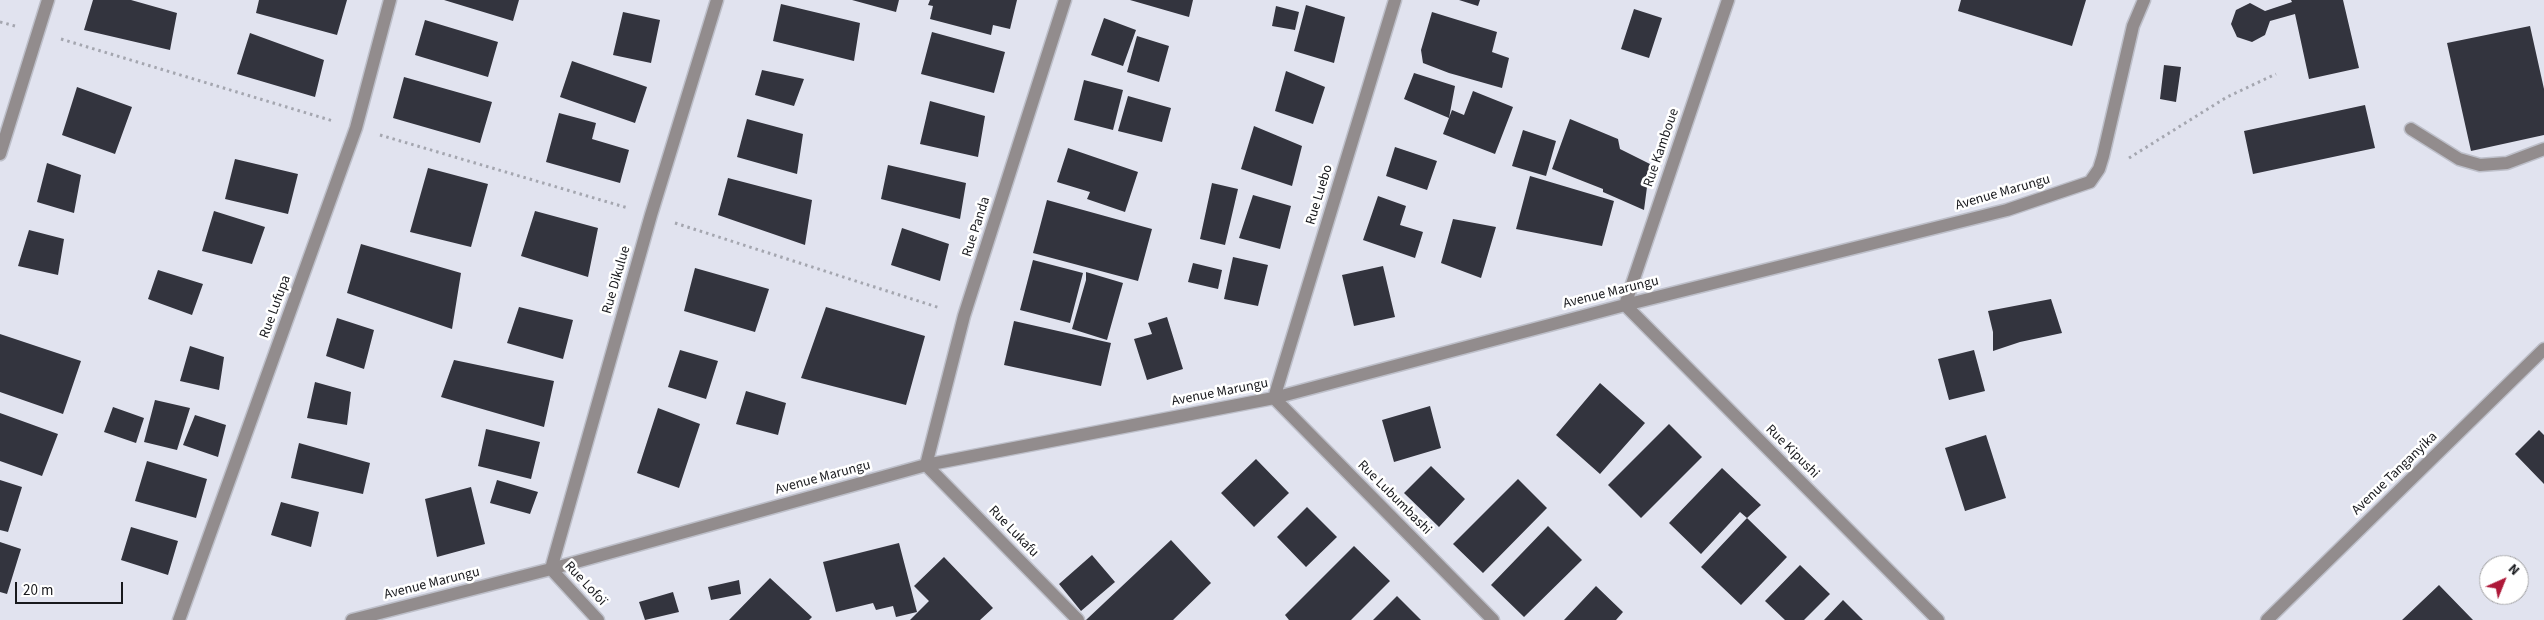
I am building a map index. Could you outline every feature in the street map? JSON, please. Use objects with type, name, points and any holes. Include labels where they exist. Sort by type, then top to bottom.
[{"type":"street","points":[[0,154],[48,0]]},
{"type":"street","name":"Rue Lufupa","points":[[179,620],[356,128],[390,0]]},
{"type":"street","name":"Rue Dikulue","points":[[551,569],[651,215],[717,0]]},
{"type":"street","name":"Rue Panda","points":[[926,465],[964,316],[1065,0]]},
{"type":"street","name":"Rue Luebo","points":[[1274,398],[1395,0]]},
{"type":"street","name":"Rue Kamboue","points":[[1625,305],[1728,0]]},
{"type":"street","points":[[2090,182],[2099,169],[2103,156],[2133,26],[2144,0]]},
{"type":"street","points":[[2411,129],[2460,159],[2480,165],[2507,163],[2544,149]]},
{"type":"street","name":"Avenue Marungu","points":[[352,620],[551,569],[926,465],[1274,398],[1625,305],[2007,210],[2090,182]]},
{"type":"street","name":"Rue Kipushi","points":[[1625,305],[1938,620]]},
{"type":"street","name":"Avenue Tanganyika","points":[[2268,620],[2544,349]]},
{"type":"street","name":"Rue Lubumbashi","points":[[1274,398],[1493,620]]},
{"type":"street","name":"Rue Lukafu","points":[[926,465],[1078,620]]},
{"type":"street","name":"Rue Lofoï","points":[[551,569],[598,620]]},
{"type":"path","points":[[0,22],[651,215],[964,316]]},
{"type":"path","points":[[2090,182],[2227,96],[2276,74]]},
{"type":"building","points":[[93,0],[131,0],[177,13],[170,50],[84,30]]},
{"type":"building","points":[[259,0],[347,0],[337,35],[256,13]]},
{"type":"building","points":[[444,0],[519,0],[513,21]]},
{"type":"building","points":[[852,0],[899,0],[896,12]]},
{"type":"building","points":[[930,0],[1017,0],[1010,29],[993,25],[991,35],[930,19],[933,6],[928,5]]},
{"type":"building","points":[[1130,0],[1193,0],[1189,17]]},
{"type":"building","points":[[1459,0],[1480,0],[1478,6]]},
{"type":"building","points":[[1961,0],[2086,0],[2072,46],[1958,11]]},
{"type":"building","points":[[2291,0],[2343,0],[2359,68],[2309,79],[2295,14],[2270,21],[2265,35],[2252,42],[2237,37],[2231,24],[2236,10],[2250,3],[2265,11],[2292,2]]},
{"type":"building","points":[[781,4],[860,23],[854,61],[773,41]]},
{"type":"building","points":[[1306,5],[1345,17],[1334,63],[1294,51]]},
{"type":"building","points":[[1276,6],[1299,12],[1295,30],[1272,26]]},
{"type":"building","points":[[1634,9],[1662,18],[1649,58],[1621,49]]},
{"type":"building","points":[[623,12],[660,20],[651,63],[613,55]]},
{"type":"building","points":[[1432,12],[1497,32],[1492,52],[1509,58],[1502,88],[1449,73],[1423,63],[1421,50]]},
{"type":"building","points":[[1104,18],[1136,30],[1123,66],[1091,55]]},
{"type":"building","points":[[425,20],[498,42],[488,77],[415,55]]},
{"type":"building","points":[[2530,26],[2544,89],[2544,135],[2471,151],[2447,43]]},
{"type":"building","points":[[932,32],[1005,52],[994,93],[921,74]]},
{"type":"building","points":[[250,33],[324,60],[315,97],[237,74]]},
{"type":"building","points":[[1137,36],[1169,46],[1159,82],[1127,72]]},
{"type":"building","points":[[572,61],[647,87],[635,123],[560,97]]},
{"type":"building","points":[[2164,65],[2181,67],[2176,102],[2160,99]]},
{"type":"building","points":[[762,70],[804,79],[794,106],[755,95]]},
{"type":"building","points":[[1286,71],[1325,87],[1313,124],[1275,111]]},
{"type":"building","points":[[1414,73],[1455,86],[1449,118],[1404,99]]},
{"type":"building","points":[[404,77],[492,102],[480,143],[393,118]]},
{"type":"building","points":[[1084,80],[1123,90],[1113,130],[1074,120]]},
{"type":"building","points":[[77,87],[132,107],[115,154],[62,135]]},
{"type":"building","points":[[1473,91],[1513,107],[1495,154],[1443,134],[1452,110],[1464,115]]},
{"type":"building","points":[[1128,96],[1171,108],[1162,142],[1118,131]]},
{"type":"building","points":[[930,101],[985,116],[978,157],[920,144]]},
{"type":"building","points":[[2365,105],[2375,148],[2253,174],[2244,131]]},
{"type":"building","points":[[559,113],[596,123],[592,139],[629,150],[620,183],[546,162]]},
{"type":"building","points":[[747,119],[803,134],[797,174],[737,157]]},
{"type":"building","points":[[1570,119],[1618,139],[1620,149],[1650,164],[1644,210],[1603,192],[1603,189],[1552,169]]},
{"type":"building","points":[[1254,126],[1302,146],[1292,186],[1241,169]]},
{"type":"building","points":[[1523,130],[1556,141],[1546,176],[1512,166]]},
{"type":"building","points":[[1395,147],[1437,161],[1427,190],[1386,176]]},
{"type":"building","points":[[1068,148],[1138,172],[1125,212],[1087,199],[1090,192],[1057,182]]},
{"type":"building","points":[[235,159],[298,174],[288,214],[225,199]]},
{"type":"building","points":[[47,163],[81,175],[74,213],[37,202]]},
{"type":"building","points":[[888,165],[966,183],[960,219],[881,199]]},
{"type":"building","points":[[428,168],[488,184],[471,247],[410,232]]},
{"type":"building","points":[[1530,176],[1614,201],[1602,246],[1516,229]]},
{"type":"building","points":[[728,178],[812,200],[805,245],[718,215]]},
{"type":"building","points":[[1212,183],[1238,189],[1225,245],[1200,239]]},
{"type":"building","points":[[1253,195],[1291,206],[1280,249],[1239,238]]},
{"type":"building","points":[[1378,196],[1406,206],[1400,225],[1423,232],[1415,258],[1363,240]]},
{"type":"building","points":[[1047,200],[1152,229],[1138,281],[1033,253]]},
{"type":"building","points":[[214,211],[265,227],[252,264],[202,251]]},
{"type":"building","points":[[535,211],[598,228],[588,277],[521,256]]},
{"type":"building","points":[[1453,219],[1496,227],[1481,278],[1441,263]]},
{"type":"building","points":[[902,228],[949,244],[940,281],[891,265]]},
{"type":"building","points":[[29,230],[64,239],[58,275],[18,266]]},
{"type":"building","points":[[361,244],[461,273],[452,329],[347,293]]},
{"type":"building","points":[[1233,257],[1268,265],[1258,306],[1224,299]]},
{"type":"building","points":[[1033,260],[1083,273],[1070,323],[1020,310]]},
{"type":"building","points":[[1193,263],[1222,270],[1218,289],[1188,282]]},
{"type":"building","points":[[1383,266],[1395,317],[1354,326],[1342,275]]},
{"type":"building","points":[[695,268],[769,289],[755,332],[684,311]]},
{"type":"building","points":[[158,270],[203,284],[192,315],[148,299]]},
{"type":"building","points":[[1086,272],[1123,283],[1107,340],[1072,329],[1086,280]]},
{"type":"building","points":[[2051,299],[2062,333],[2020,342],[1993,351],[1993,332],[1988,311]]},
{"type":"building","points":[[519,307],[573,320],[563,359],[507,343]]},
{"type":"building","points":[[826,307],[925,336],[906,405],[801,378]]},
{"type":"building","points":[[1167,317],[1183,369],[1147,380],[1134,339],[1152,334],[1148,323]]},
{"type":"building","points":[[337,318],[374,330],[364,369],[326,356]]},
{"type":"building","points":[[1014,321],[1111,343],[1101,386],[1004,365]]},
{"type":"building","points":[[0,334],[81,361],[63,414],[0,392]]},
{"type":"building","points":[[190,346],[224,357],[219,390],[180,381]]},
{"type":"building","points":[[680,350],[718,361],[706,399],[668,387]]},
{"type":"building","points":[[1974,350],[1985,391],[1949,400],[1938,359]]},
{"type":"building","points":[[454,360],[554,381],[544,427],[441,397]]},
{"type":"building","points":[[315,382],[351,392],[347,425],[307,418]]},
{"type":"building","points":[[1600,383],[1645,423],[1600,474],[1556,435]]},
{"type":"building","points":[[746,391],[786,403],[778,435],[736,424]]},
{"type":"building","points":[[155,400],[190,408],[177,450],[144,442]]},
{"type":"building","points":[[1430,406],[1441,448],[1394,462],[1382,420]]},
{"type":"building","points":[[113,407],[144,418],[136,443],[104,432]]},
{"type":"building","points":[[658,408],[700,424],[679,488],[637,473]]},
{"type":"building","points":[[0,413],[58,434],[42,476],[0,461]]},
{"type":"building","points":[[195,415],[226,425],[218,457],[183,445]]},
{"type":"building","points":[[1669,424],[1702,457],[1641,518],[1608,485]]},
{"type":"building","points":[[486,429],[540,442],[531,479],[478,466]]},
{"type":"building","points":[[2539,430],[2544,435],[2544,484],[2515,454]]},
{"type":"building","points":[[1986,435],[2006,498],[1965,511],[1945,448]]},
{"type":"building","points":[[299,443],[370,463],[363,494],[291,478]]},
{"type":"building","points":[[1256,459],[1289,493],[1254,527],[1221,493]]},
{"type":"building","points":[[147,461],[207,479],[196,518],[135,501]]},
{"type":"building","points":[[1431,466],[1465,499],[1439,527],[1404,493]]},
{"type":"building","points":[[1722,468],[1761,505],[1747,518],[1740,512],[1701,554],[1669,523]]},
{"type":"building","points":[[1518,479],[1547,508],[1483,573],[1453,544]]},
{"type":"building","points":[[0,480],[22,487],[8,532],[0,530]]},
{"type":"building","points":[[497,480],[538,492],[530,514],[490,503]]},
{"type":"building","points":[[471,487],[485,544],[437,557],[425,499]]},
{"type":"building","points":[[281,502],[319,512],[311,547],[271,535]]},
{"type":"building","points":[[1307,507],[1337,537],[1306,567],[1277,537]]},
{"type":"building","points":[[1747,518],[1787,557],[1741,605],[1701,567]]},
{"type":"building","points":[[1548,526],[1582,560],[1524,617],[1491,585]]},
{"type":"building","points":[[131,527],[178,541],[168,575],[121,560]]},
{"type":"building","points":[[1171,540],[1211,583],[1173,620],[1086,620]]},
{"type":"building","points":[[0,542],[21,549],[7,594],[0,592]]},
{"type":"building","points":[[899,543],[917,612],[896,617],[893,606],[876,610],[873,603],[836,612],[823,562]]},
{"type":"building","points":[[1354,546],[1390,581],[1351,620],[1289,620],[1285,615]]},
{"type":"building","points":[[1092,555],[1115,582],[1081,611],[1059,584]]},
{"type":"building","points":[[944,557],[993,608],[980,620],[910,620],[929,601],[914,586]]},
{"type":"building","points":[[1800,565],[1830,594],[1804,620],[1785,620],[1765,601]]},
{"type":"building","points":[[770,578],[812,617],[809,620],[729,620]]},
{"type":"building","points":[[739,580],[741,594],[711,600],[708,587]]},
{"type":"building","points":[[2439,585],[2473,620],[2402,620]]},
{"type":"building","points":[[1596,586],[1623,612],[1616,620],[1564,620]]},
{"type":"building","points":[[673,592],[679,612],[645,620],[639,602]]},
{"type":"building","points":[[1397,596],[1421,620],[1373,620]]},
{"type":"building","points":[[1843,600],[1863,620],[1824,620]]}]
